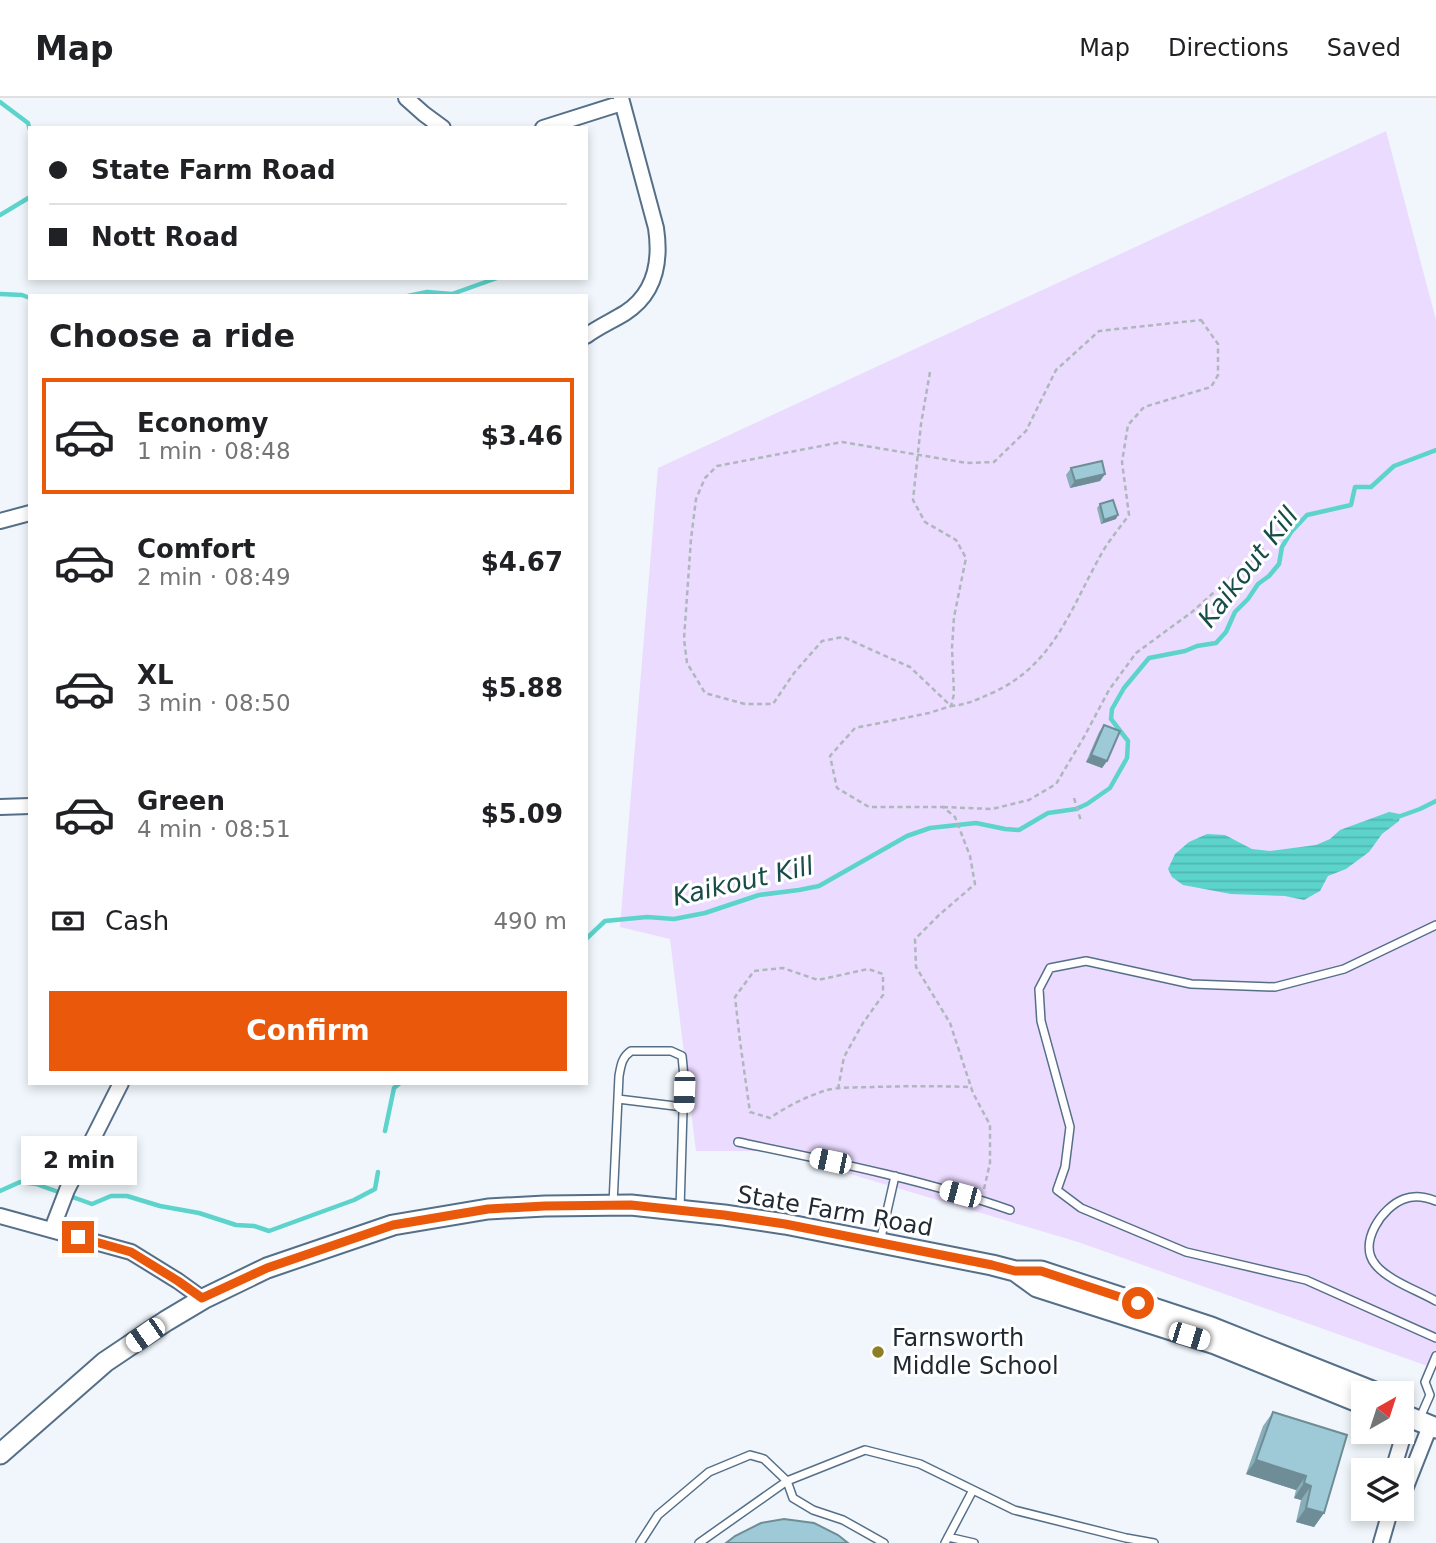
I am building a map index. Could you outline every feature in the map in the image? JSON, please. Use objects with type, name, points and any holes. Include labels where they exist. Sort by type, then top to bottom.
[{"type":"main road","name":"State Farm Road","points":[[0,1454],[105,1362],[202,1298],[267,1268],[393,1225],[488,1209],[631,1205],[680,1210],[785,1224],[1015,1271],[1041,1271],[1211,1327],[1351,1383]]},
{"type":"main road","name":"State Farm Road","points":[[1015,1271],[1037,1287],[1215,1344],[1351,1399]]},
{"type":"street","points":[[407,98],[440,126]]},
{"type":"street","points":[[548,126],[621,100],[656,228],[659,249],[651,283],[628,311],[588,335]]},
{"type":"street","points":[[0,521],[28,514]]},
{"type":"street","points":[[0,807],[28,806]]},
{"type":"street","points":[[52,1229],[67,1190],[120,1085]]},
{"type":"street","points":[[0,1216],[131,1252],[202,1298]]},
{"type":"street","points":[[1399,1458],[1419,1421]]},
{"type":"street","points":[[1411,1458],[1419,1421]]},
{"type":"street","points":[[1381,1543],[1387,1521]]},
{"type":"lane","points":[[1436,925],[1343,969],[1275,987],[1191,984],[1086,961],[1050,968],[1039,989],[1041,1021],[1070,1127],[1065,1167],[1057,1190],[1081,1208],[1186,1252],[1306,1280],[1436,1338]]},
{"type":"lane","points":[[613,1205],[622,1062],[631,1051],[671,1051],[682,1056],[684,1077],[680,1210]]},
{"type":"lane","points":[[618,1099],[683,1107]]},
{"type":"lane","points":[[738,1142],[895,1177],[1010,1210]]},
{"type":"lane","points":[[880,1243],[895,1177]]},
{"type":"lane","points":[[1436,1201],[1425,1197],[1407,1197],[1392,1205],[1372,1230],[1368,1251],[1375,1265],[1389,1276],[1436,1301]]},
{"type":"lane","points":[[1419,1421],[1433,1394],[1425,1382],[1436,1356]]},
{"type":"lane","points":[[699,1543],[788,1481],[865,1450],[919,1464],[1014,1510],[1154,1543]]},
{"type":"lane","points":[[640,1543],[658,1515],[709,1472],[750,1455],[765,1459],[788,1481],[793,1498],[813,1510],[843,1520],[884,1543]]},
{"type":"lane","points":[[973,1490],[947,1540],[974,1543]]},
{"type":"path","points":[[951,706],[910,667],[843,637],[822,641],[794,673],[773,704],[745,704],[705,693],[687,663],[684,639],[696,499],[705,478],[718,466],[842,442],[967,463],[993,462],[1026,431],[1056,370],[1098,331],[1201,320],[1218,344],[1218,375],[1211,387],[1144,407],[1128,425],[1122,462],[1129,515],[1099,557],[1059,635],[1036,663],[1006,687],[967,704],[855,728],[830,756],[836,788],[870,807],[992,808],[1029,800],[1055,784],[1109,690],[1136,653],[1192,612],[1251,562],[1263,548]]},
{"type":"path","points":[[930,372],[913,500],[925,522],[956,540],[966,558],[954,617],[954,694],[951,706]]},
{"type":"path","points":[[1074,798],[1081,821]]},
{"type":"path","points":[[943,807],[954,817],[962,836],[970,856],[975,884],[915,939],[916,967],[950,1023],[972,1087],[990,1125],[989,1163],[982,1200]]},
{"type":"path","points":[[838,1089],[844,1057],[883,995],[883,974],[868,969],[818,979],[783,968],[754,971],[736,996],[751,1112],[770,1118],[825,1090],[972,1087]]},
{"type":"shaded area","points":[[1386,131],[1436,320],[1436,1369],[1078,1242],[773,1151],[696,1151],[670,939],[620,927],[658,468]]},
{"type":"water","points":[[1389,812],[1400,814],[1399,821],[1382,834],[1369,852],[1346,869],[1328,876],[1320,891],[1304,900],[1285,896],[1231,894],[1183,885],[1172,877],[1168,869],[1175,854],[1189,842],[1207,834],[1225,835],[1252,849],[1270,851],[1316,845],[1330,839],[1340,830]]},
{"type":"building","points":[[1102,461],[1105,474],[1075,481],[1071,468]]},
{"type":"building","points":[[1113,500],[1118,515],[1104,520],[1100,504]]},
{"type":"building","points":[[1104,725],[1120,731],[1107,761],[1091,755]]},
{"type":"building","points":[[1273,1412],[1347,1435],[1324,1513],[1306,1508],[1311,1486],[1304,1483],[1306,1476],[1256,1460]]},
{"type":"building","points":[[784,1519],[814,1523],[848,1543],[726,1543],[761,1523]]},
{"type":"waterway","points":[[0,102],[29,126]]},
{"type":"waterway","points":[[0,215],[28,198]]},
{"type":"waterway","points":[[452,294],[491,280]]},
{"type":"waterway","points":[[0,294],[28,297]]},
{"type":"waterway","points":[[418,294],[452,294]]},
{"type":"waterway","name":"Kaikout Kill","points":[[588,937],[605,921],[647,917],[674,919],[705,913],[759,895],[819,886],[907,836],[930,828],[976,823],[1019,830],[1048,813],[1076,809],[1087,804],[1110,788],[1127,758],[1128,741],[1111,719],[1112,709],[1124,688],[1149,658],[1216,643],[1226,632],[1235,612],[1279,564],[1282,547],[1291,532],[1307,515],[1351,505],[1355,487],[1371,487],[1394,466],[1436,450]]},
{"type":"waterway","points":[[1395,818],[1436,801]]},
{"type":"waterway","name":"Kaikout Kill","points":[[385,1131],[394,1088],[398,1085]]},
{"type":"waterway","name":"Kaikout Kill","points":[[0,1191],[20,1182],[36,1184],[92,1204],[111,1196],[127,1196],[269,1231],[354,1200],[375,1189],[378,1172]]},
{"type":"place","name":"Farnsworth Middle School","points":[[878,1352]]},
{"type":"route","points":[[78,1237],[131,1252],[202,1298],[267,1268],[393,1225],[488,1209],[631,1205],[785,1224],[1015,1271],[1041,1271],[1138,1303]]}]
